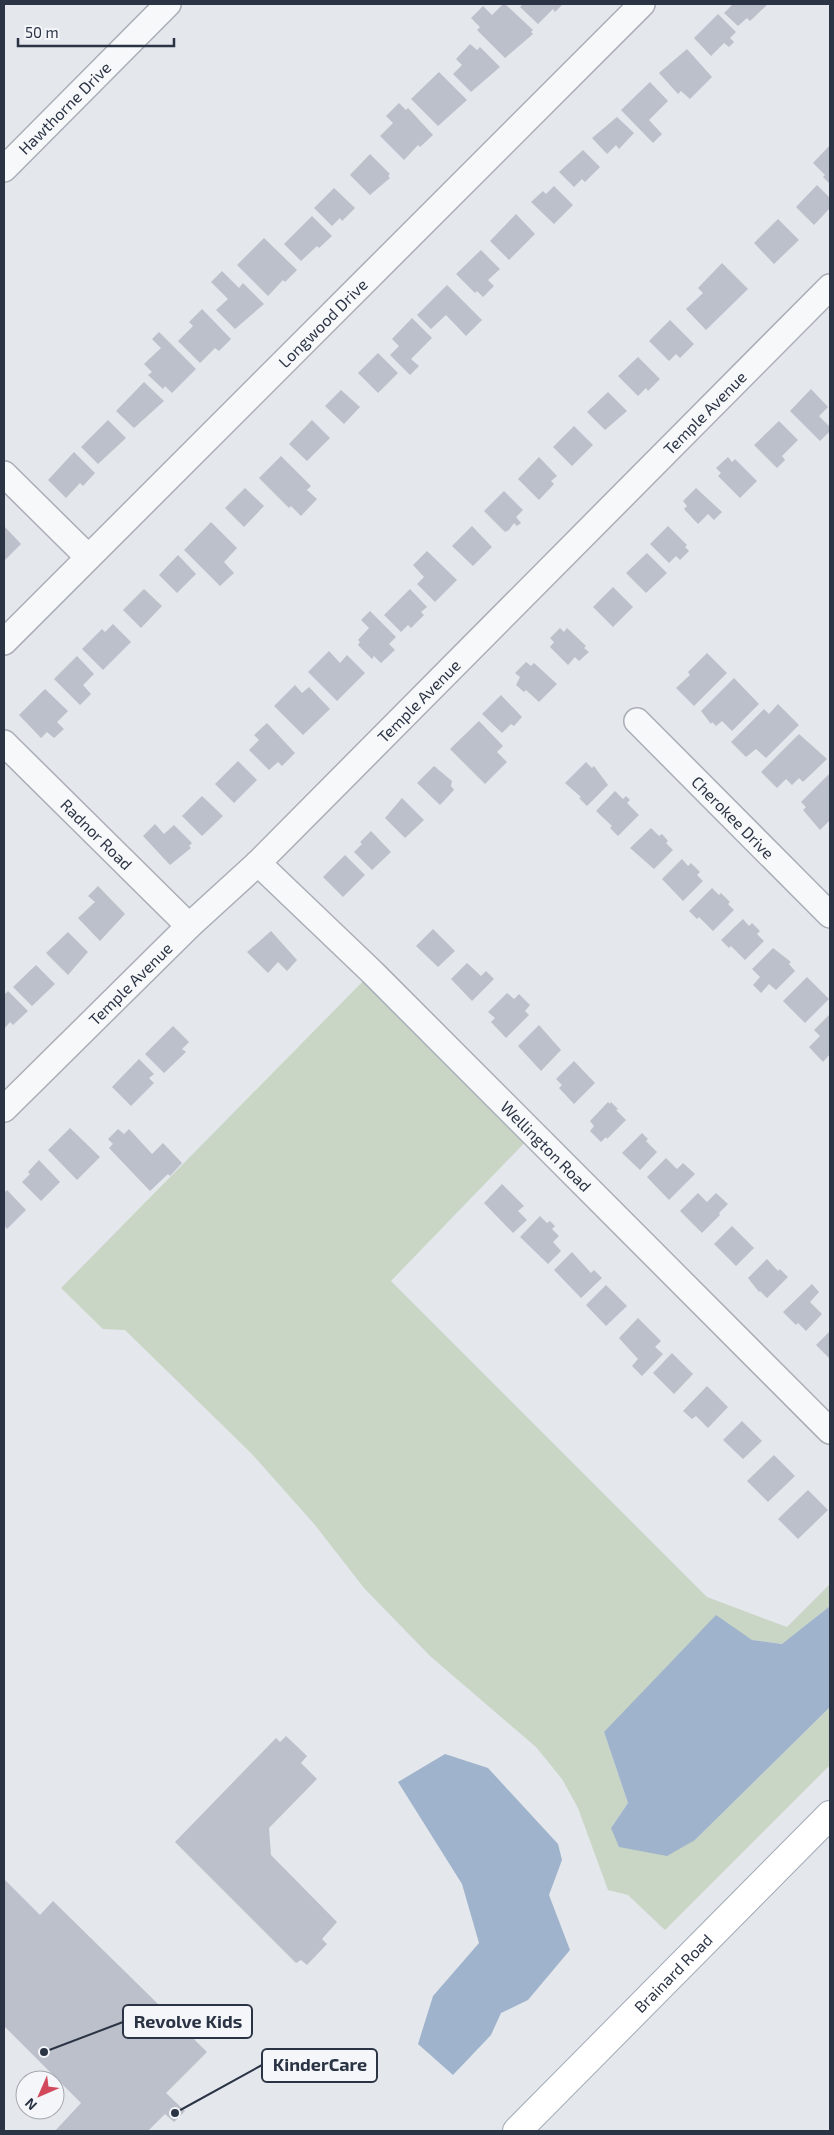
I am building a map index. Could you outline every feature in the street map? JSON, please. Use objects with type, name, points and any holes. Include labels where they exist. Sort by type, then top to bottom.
[{"type":"main road","name":"Brainard Road","points":[[517,2131],[830,1815]]},
{"type":"street","name":"Hawthorne Drive","points":[[4,168],[168,4]]},
{"type":"street","name":"Longwood Drive","points":[[4,642],[642,4]]},
{"type":"street","name":"Temple Avenue","points":[[4,1109],[190,926],[258,863],[830,288]]},
{"type":"street","points":[[4,474],[88,557]]},
{"type":"street","name":"Cherokee Drive","points":[[637,721],[830,915]]},
{"type":"street","name":"Radnor Road","points":[[4,743],[190,926]]},
{"type":"street","name":"Wellington Road","points":[[258,863],[372,972],[830,1431]]},
{"type":"green space","points":[[372,972],[533,1134],[391,1281],[707,1597],[787,1627],[830,1584],[830,1606],[783,1644],[752,1640],[604,1732],[628,1803],[611,1828],[695,1840],[830,1707],[830,1765],[665,1930],[628,1895],[608,1890],[578,1808],[562,1779],[536,1747],[430,1656],[364,1588],[315,1525],[253,1455],[125,1330],[103,1329],[61,1288]]},
{"type":"water","points":[[830,1606],[830,1707],[695,1840],[667,1856],[619,1847],[611,1828],[628,1803],[604,1732],[716,1615],[752,1640],[782,1644]]},
{"type":"water","points":[[445,1754],[488,1768],[558,1844],[562,1860],[549,1895],[570,1950],[528,2000],[501,2013],[491,2035],[453,2075],[418,2044],[433,1996],[479,1943],[462,1884],[398,1782]]},
{"type":"building","points":[[503,4],[533,30],[531,32],[533,34],[505,58],[477,30],[480,27],[471,18],[483,6],[492,15]]},
{"type":"building","points":[[523,4],[563,4],[555,12],[553,9],[538,24],[520,7]]},
{"type":"building","points":[[733,4],[768,4],[750,21],[747,18],[738,26],[724,13]]},
{"type":"building","points":[[718,14],[736,32],[730,38],[734,42],[729,47],[724,43],[711,56],[694,38]]},
{"type":"building","points":[[470,44],[477,50],[480,47],[500,67],[471,92],[453,74],[462,65],[456,59]]},
{"type":"building","points":[[687,49],[712,77],[690,99],[681,91],[678,94],[659,73]]},
{"type":"building","points":[[439,72],[467,100],[438,126],[411,99]]},
{"type":"building","points":[[650,82],[668,101],[649,120],[662,134],[653,143],[621,110]]},
{"type":"building","points":[[399,103],[406,110],[408,108],[433,135],[420,147],[418,145],[404,160],[380,136],[393,123],[386,116]]},
{"type":"building","points":[[617,117],[634,133],[619,149],[616,145],[607,154],[592,138]]},
{"type":"building","points":[[830,145],[830,184],[823,177],[825,175],[813,163]]},
{"type":"building","points":[[583,150],[600,167],[585,182],[582,179],[574,187],[559,172]]},
{"type":"building","points":[[370,154],[390,174],[388,176],[390,178],[370,195],[350,175]]},
{"type":"building","points":[[817,185],[830,198],[830,208],[814,225],[796,207]]},
{"type":"building","points":[[554,186],[573,205],[554,224],[531,202],[543,191],[546,194]]},
{"type":"building","points":[[334,188],[355,208],[342,221],[340,218],[332,226],[314,208]]},
{"type":"building","points":[[516,214],[535,234],[509,260],[490,241]]},
{"type":"building","points":[[312,216],[332,236],[319,248],[317,246],[301,261],[284,244]]},
{"type":"building","points":[[778,219],[799,240],[774,264],[754,243]]},
{"type":"building","points":[[264,238],[297,270],[285,282],[283,280],[268,296],[237,265]]},
{"type":"building","points":[[481,250],[500,269],[488,280],[494,286],[483,297],[477,291],[475,293],[456,274]]},
{"type":"building","points":[[722,263],[748,289],[706,330],[686,309],[703,293],[698,288]]},
{"type":"building","points":[[222,271],[239,288],[243,283],[264,304],[235,329],[216,310],[228,299],[211,282]]},
{"type":"building","points":[[447,285],[482,320],[466,336],[446,315],[431,329],[417,315]]},
{"type":"building","points":[[202,309],[231,339],[219,351],[215,348],[200,363],[178,341],[193,326],[189,322]]},
{"type":"building","points":[[412,318],[432,338],[411,359],[419,366],[410,375],[390,355],[399,346],[392,339]]},
{"type":"building","points":[[670,320],[694,344],[680,358],[676,354],[669,361],[649,341]]},
{"type":"building","points":[[159,332],[196,369],[172,393],[165,386],[163,389],[148,375],[152,372],[144,364],[161,348],[152,339]]},
{"type":"building","points":[[378,353],[398,373],[378,393],[358,373]]},
{"type":"building","points":[[638,357],[660,379],[648,391],[646,388],[638,396],[618,376]]},
{"type":"building","points":[[144,382],[164,401],[134,428],[116,411]]},
{"type":"building","points":[[811,389],[828,407],[819,416],[830,427],[830,431],[820,441],[790,411]]},
{"type":"building","points":[[341,390],[360,407],[344,424],[325,406]]},
{"type":"building","points":[[608,392],[627,411],[605,430],[587,412]]},
{"type":"building","points":[[108,420],[126,438],[98,464],[81,447]]},
{"type":"building","points":[[312,420],[330,438],[307,461],[289,444]]},
{"type":"building","points":[[779,421],[798,440],[782,456],[785,460],[777,468],[754,445]]},
{"type":"building","points":[[574,426],[593,445],[572,466],[553,447]]},
{"type":"building","points":[[74,452],[95,473],[83,486],[80,483],[66,498],[48,480]]},
{"type":"building","points":[[281,456],[311,486],[307,490],[317,499],[301,516],[291,506],[289,508],[259,478]]},
{"type":"building","points":[[539,457],[557,476],[551,481],[554,484],[539,500],[518,479]]},
{"type":"building","points":[[728,457],[732,462],[735,459],[757,481],[740,498],[718,476],[721,473],[716,468]]},
{"type":"building","points":[[245,488],[264,506],[244,527],[225,508]]},
{"type":"building","points":[[696,488],[722,512],[714,520],[708,514],[698,524],[684,509],[687,506],[683,501]]},
{"type":"building","points":[[504,491],[523,510],[516,517],[521,523],[517,526],[514,523],[505,532],[484,511]]},
{"type":"building","points":[[211,522],[237,548],[224,562],[234,573],[220,586],[184,550]]},
{"type":"building","points":[[4,526],[21,544],[4,561]]},
{"type":"building","points":[[472,526],[492,547],[473,566],[452,546]]},
{"type":"building","points":[[668,526],[687,545],[685,547],[689,551],[680,560],[676,556],[669,563],[650,544]]},
{"type":"building","points":[[427,551],[457,580],[435,602],[417,584],[424,577],[413,565]]},
{"type":"building","points":[[647,553],[667,573],[646,593],[626,573]]},
{"type":"building","points":[[178,555],[196,574],[177,593],[159,575]]},
{"type":"building","points":[[613,587],[633,607],[613,627],[593,607]]},
{"type":"building","points":[[144,589],[162,606],[141,628],[123,610]]},
{"type":"building","points":[[410,589],[427,607],[421,612],[424,615],[411,628],[408,625],[401,632],[384,615]]},
{"type":"building","points":[[370,611],[396,637],[389,644],[395,650],[381,663],[374,656],[372,659],[358,645],[360,642],[358,640],[369,628],[361,620]]},
{"type":"building","points":[[113,624],[131,642],[103,670],[82,649],[102,629],[105,632]]},
{"type":"building","points":[[560,628],[564,632],[567,628],[586,646],[584,648],[589,652],[579,661],[575,657],[568,665],[550,647],[554,642],[550,638]]},
{"type":"building","points":[[329,651],[340,663],[347,655],[365,673],[337,701],[308,672]]},
{"type":"building","points":[[707,653],[727,673],[694,706],[676,688],[690,675],[688,672]]},
{"type":"building","points":[[77,656],[94,674],[83,685],[91,694],[80,705],[54,679]]},
{"type":"building","points":[[526,662],[531,666],[534,663],[557,684],[539,702],[526,690],[524,692],[516,685],[520,677],[515,673]]},
{"type":"building","points":[[734,678],[759,704],[732,731],[722,721],[716,726],[712,722],[711,724],[701,711]]},
{"type":"building","points":[[295,685],[302,693],[309,687],[330,709],[303,735],[274,706]]},
{"type":"building","points":[[45,689],[68,711],[57,722],[64,729],[54,738],[47,732],[41,738],[19,715]]},
{"type":"building","points":[[501,695],[522,717],[514,726],[511,724],[502,733],[482,714]]},
{"type":"building","points":[[778,704],[799,725],[766,758],[756,749],[746,757],[731,742],[764,709],[769,714]]},
{"type":"building","points":[[479,721],[503,746],[497,752],[507,762],[485,784],[450,749]]},
{"type":"building","points":[[267,723],[295,753],[282,766],[278,762],[269,770],[249,750],[259,740],[254,735]]},
{"type":"building","points":[[799,734],[827,759],[803,782],[799,778],[792,785],[786,779],[777,788],[761,772]]},
{"type":"building","points":[[238,761],[257,780],[234,803],[215,784]]},
{"type":"building","points":[[586,762],[592,768],[594,766],[608,785],[587,806],[579,798],[581,797],[565,783]]},
{"type":"building","points":[[434,766],[452,781],[451,786],[454,790],[440,805],[417,783]]},
{"type":"building","points":[[830,773],[830,820],[820,830],[803,810],[806,807],[801,802]]},
{"type":"building","points":[[615,791],[623,799],[626,796],[630,800],[627,803],[639,815],[618,836],[610,828],[612,826],[596,811]]},
{"type":"building","points":[[202,796],[223,816],[202,836],[182,816]]},
{"type":"building","points":[[402,798],[424,820],[405,838],[385,818]]},
{"type":"building","points":[[155,824],[164,834],[174,825],[192,843],[189,846],[191,848],[170,865],[143,836]]},
{"type":"building","points":[[651,828],[659,836],[662,834],[668,841],[666,843],[673,850],[654,869],[630,848]]},
{"type":"building","points":[[371,831],[391,852],[372,870],[354,852],[362,844],[360,842]]},
{"type":"building","points":[[345,855],[365,875],[343,897],[323,877]]},
{"type":"building","points":[[682,859],[688,866],[691,863],[700,872],[697,875],[703,881],[683,901],[662,879]]},
{"type":"building","points":[[98,886],[125,914],[100,941],[78,918],[95,902],[88,896]]},
{"type":"building","points":[[712,888],[719,895],[721,893],[730,902],[728,904],[734,910],[713,931],[699,917],[697,919],[689,911]]},
{"type":"building","points":[[743,919],[749,926],[752,923],[760,931],[757,934],[764,941],[745,960],[731,946],[729,948],[721,940]]},
{"type":"building","points":[[433,929],[455,951],[438,967],[416,946]]},
{"type":"building","points":[[271,931],[297,960],[287,971],[278,962],[268,973],[247,952]]},
{"type":"building","points":[[68,932],[88,952],[68,975],[46,953]]},
{"type":"building","points":[[773,948],[791,962],[789,964],[795,971],[776,990],[769,984],[761,993],[753,985],[760,977],[752,969]]},
{"type":"building","points":[[467,963],[481,976],[486,971],[494,979],[472,1001],[451,979]]},
{"type":"building","points":[[36,965],[55,984],[32,1006],[13,987]]},
{"type":"building","points":[[807,977],[829,999],[805,1023],[783,1001]]},
{"type":"building","points":[[8,991],[28,1011],[13,1025],[10,1022],[4,1029],[4,995]]},
{"type":"building","points":[[507,993],[514,999],[519,994],[530,1005],[525,1011],[529,1015],[506,1038],[491,1022],[495,1018],[488,1012]]},
{"type":"building","points":[[830,1014],[830,1054],[823,1062],[809,1047],[820,1036],[814,1030]]},
{"type":"building","points":[[539,1025],[561,1050],[541,1071],[518,1046]]},
{"type":"building","points":[[173,1026],[189,1042],[182,1049],[186,1052],[164,1073],[145,1054]]},
{"type":"building","points":[[139,1059],[154,1074],[149,1078],[154,1083],[131,1106],[112,1087]]},
{"type":"building","points":[[574,1061],[595,1083],[574,1104],[559,1088],[562,1085],[556,1079]]},
{"type":"building","points":[[608,1102],[610,1104],[611,1102],[618,1109],[616,1110],[626,1120],[607,1139],[606,1137],[601,1142],[590,1131],[594,1126],[590,1121]]},
{"type":"building","points":[[70,1128],[100,1157],[77,1180],[48,1150]]},
{"type":"building","points":[[118,1129],[124,1134],[129,1129],[152,1154],[163,1143],[182,1163],[170,1176],[168,1174],[150,1191],[109,1148],[113,1144],[108,1139]]},
{"type":"building","points":[[642,1133],[648,1139],[646,1141],[657,1152],[640,1170],[622,1153]]},
{"type":"building","points":[[666,1158],[677,1169],[683,1163],[695,1174],[669,1200],[647,1177]]},
{"type":"building","points":[[39,1160],[60,1182],[41,1201],[22,1182]]},
{"type":"building","points":[[502,1184],[524,1206],[518,1211],[527,1220],[513,1233],[484,1203]]},
{"type":"building","points":[[7,1190],[26,1210],[7,1229],[4,1225],[4,1193]]},
{"type":"building","points":[[698,1193],[707,1202],[716,1193],[728,1204],[702,1233],[680,1211]]},
{"type":"building","points":[[540,1216],[547,1223],[550,1221],[555,1226],[552,1229],[559,1236],[553,1242],[561,1251],[548,1264],[520,1237]]},
{"type":"building","points":[[732,1226],[754,1248],[736,1266],[714,1244]]},
{"type":"building","points":[[572,1252],[591,1273],[594,1270],[602,1278],[581,1298],[554,1270]]},
{"type":"building","points":[[767,1259],[778,1271],[780,1269],[788,1277],[767,1298],[759,1292],[748,1278]]},
{"type":"building","points":[[812,1284],[819,1292],[810,1302],[822,1314],[806,1331],[798,1323],[796,1325],[783,1312]]},
{"type":"building","points":[[606,1285],[627,1306],[606,1326],[586,1305]]},
{"type":"building","points":[[638,1318],[661,1341],[655,1347],[663,1354],[642,1376],[632,1366],[638,1359],[619,1338]]},
{"type":"building","points":[[830,1331],[830,1359],[816,1345]]},
{"type":"building","points":[[672,1353],[693,1374],[674,1394],[653,1373]]},
{"type":"building","points":[[707,1386],[728,1407],[708,1428],[696,1416],[692,1419],[683,1411]]},
{"type":"building","points":[[742,1421],[762,1441],[743,1459],[723,1440]]},
{"type":"building","points":[[774,1455],[795,1476],[768,1502],[747,1481]]},
{"type":"building","points":[[808,1490],[828,1510],[798,1539],[778,1519]]},
{"type":"building","points":[[286,1736],[307,1756],[301,1763],[317,1779],[269,1828],[271,1855],[337,1922],[322,1939],[327,1944],[307,1965],[301,1960],[296,1963],[175,1842],[276,1738],[280,1742]]},
{"type":"building","points":[[5,1880],[40,1915],[53,1901],[207,2052],[166,2093],[185,2111],[174,2122],[165,2114],[148,2131],[55,2131],[81,2103],[65,2087],[65,2070],[48,2070],[4,2026]]},
{"type":"place","name":"Revolve Kids","points":[[44,2052]]},
{"type":"place","name":"KinderCare","points":[[175,2113]]}]
